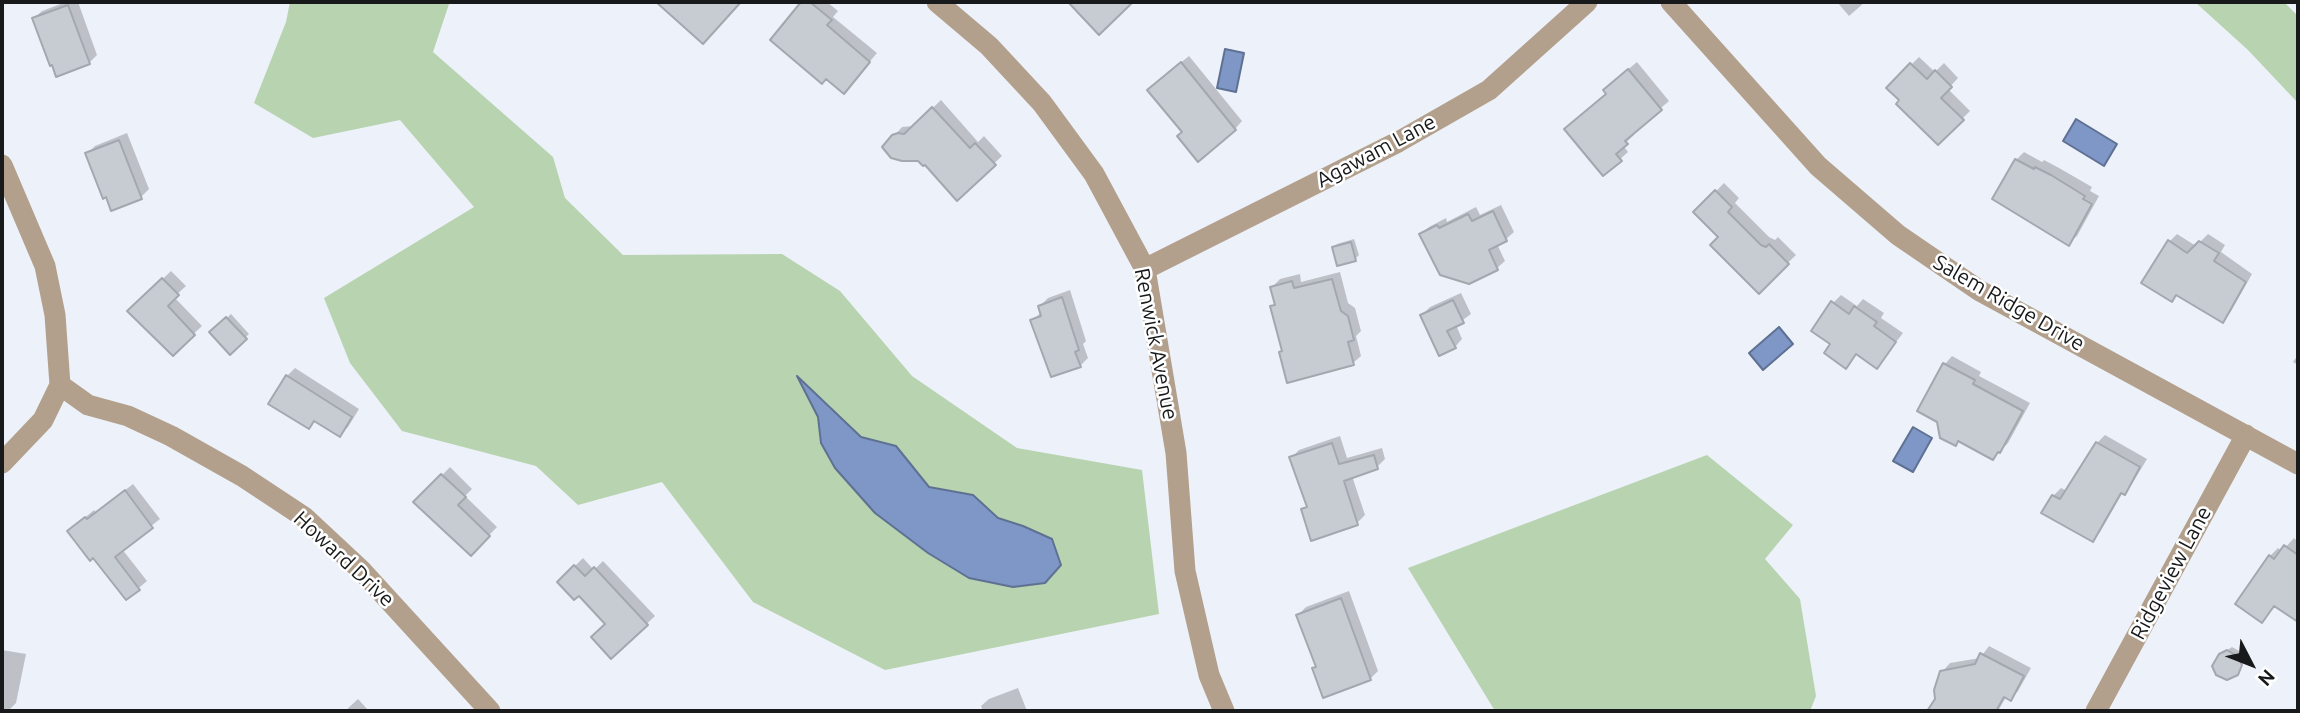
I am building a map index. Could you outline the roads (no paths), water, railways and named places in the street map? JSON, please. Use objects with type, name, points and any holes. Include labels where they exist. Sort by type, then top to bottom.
[{"type":"street","name":"Renwick Avenue","points":[[937,2],[989,46],[1042,103],[1094,174],[1145,269],[1176,453],[1185,571],[1209,675],[1224,711]]},
{"type":"street","name":"Agawam Lane","points":[[1145,269],[1398,142],[1489,90],[1587,2]]},
{"type":"street","name":"Salem Ridge Drive","points":[[1671,2],[1818,166],[1898,235],[1980,291],[2298,464]]},
{"type":"street","points":[[2,165],[45,266],[55,315],[60,385],[43,420],[2,463]]},
{"type":"street","name":"Howard Drive","points":[[60,385],[88,405],[128,416],[171,436],[242,476],[304,517],[362,571],[490,711]]},
{"type":"street","name":"Ridgeview Lane","points":[[2096,711],[2246,435]]},
{"type":"water","points":[[1225,49],[1244,53],[1236,92],[1217,88]]},
{"type":"water","points":[[2076,119],[2117,144],[2104,166],[2063,141]]},
{"type":"water","points":[[1779,327],[1793,344],[1763,370],[1749,353]]},
{"type":"water","points":[[797,376],[861,437],[896,446],[929,487],[973,495],[998,518],[1052,539],[1061,565],[1045,583],[1013,587],[969,578],[928,553],[875,513],[835,468],[821,443],[818,417]]},
{"type":"water","points":[[1913,427],[1932,438],[1913,472],[1893,461]]}]
